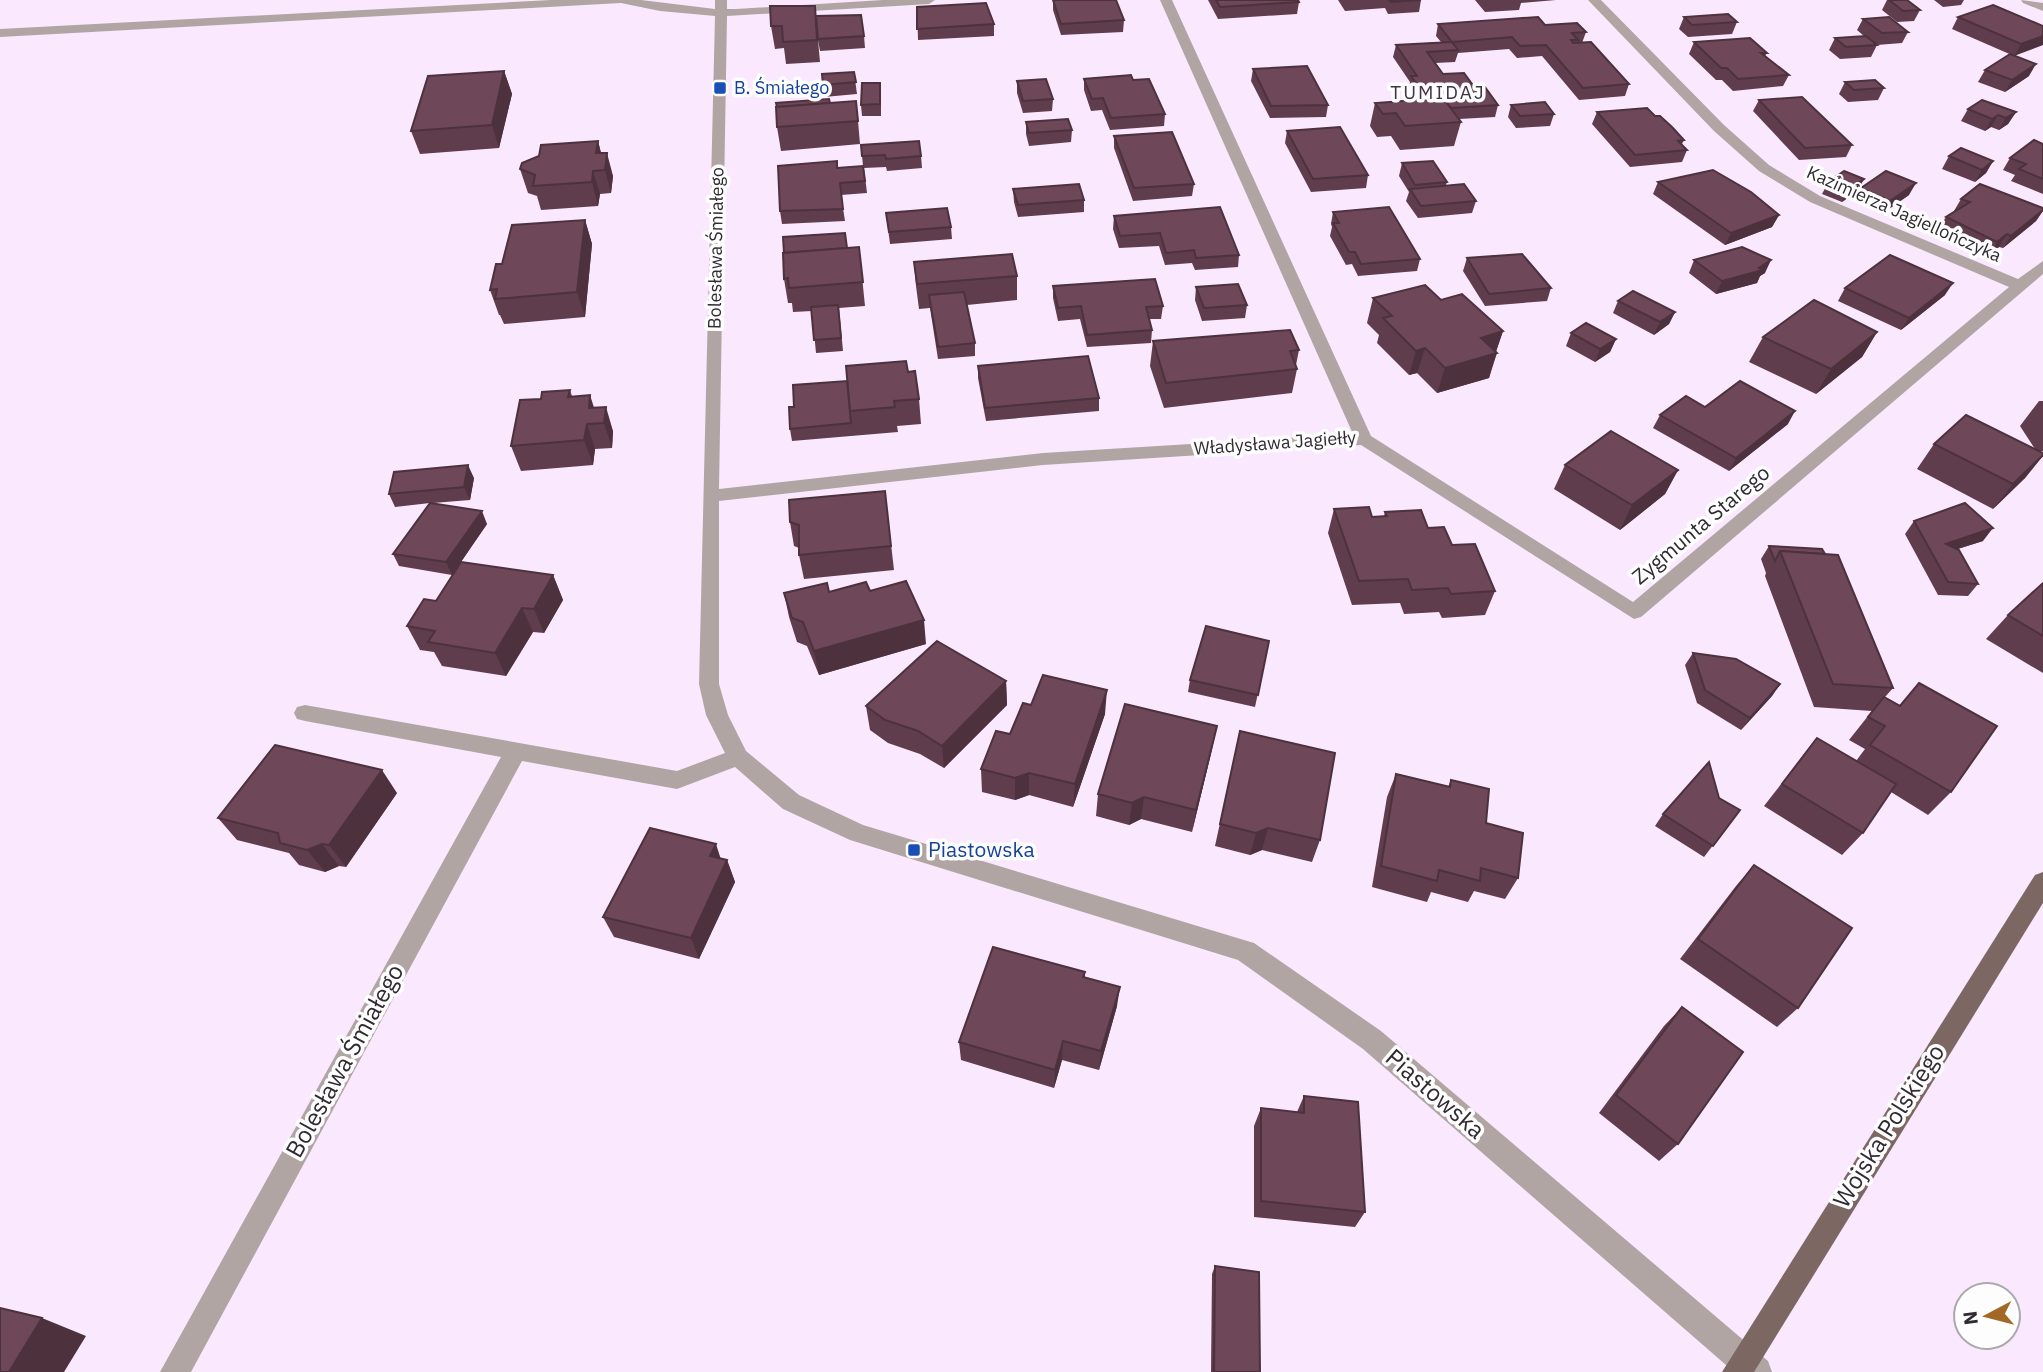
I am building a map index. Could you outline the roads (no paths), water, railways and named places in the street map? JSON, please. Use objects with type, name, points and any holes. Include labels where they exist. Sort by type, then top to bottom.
[{"type":"main road","name":"Wojska Polskiego","points":[[1746,1368],[2043,882]]},
{"type":"street","points":[[0,33],[618,0]]},
{"type":"street","points":[[624,0],[642,5],[721,6],[929,0]]},
{"type":"street","name":"Władysława Jagiełły","points":[[710,496],[1043,459],[1364,439],[1166,0]]},
{"type":"street","name":"Kazimierza Jagiellończyka","points":[[1594,0],[1719,128],[1764,168],[1815,200],[2020,285]]},
{"type":"street","points":[[2027,0],[2043,7]]},
{"type":"street","name":"Bolesława Śmiałego","points":[[710,496],[721,6]]},
{"type":"street","name":"Zygmunta Starego","points":[[1364,439],[1634,612],[2043,266]]},
{"type":"street","name":"Piastowska","points":[[710,496],[709,684],[717,715],[738,757],[791,802],[858,833],[1245,951],[1372,1040],[1746,1368]]},
{"type":"street","points":[[305,713],[677,780],[738,757]]},
{"type":"street","name":"Bolesława Śmiałego","points":[[175,1372],[516,751]]},
{"type":"place","name":"B. Śmiałego","points":[[720,88]]},
{"type":"place","name":"Piastowska","points":[[914,850]]},
{"type":"district","name":"TUMIDAJ","points":[[1438,92]]}]
